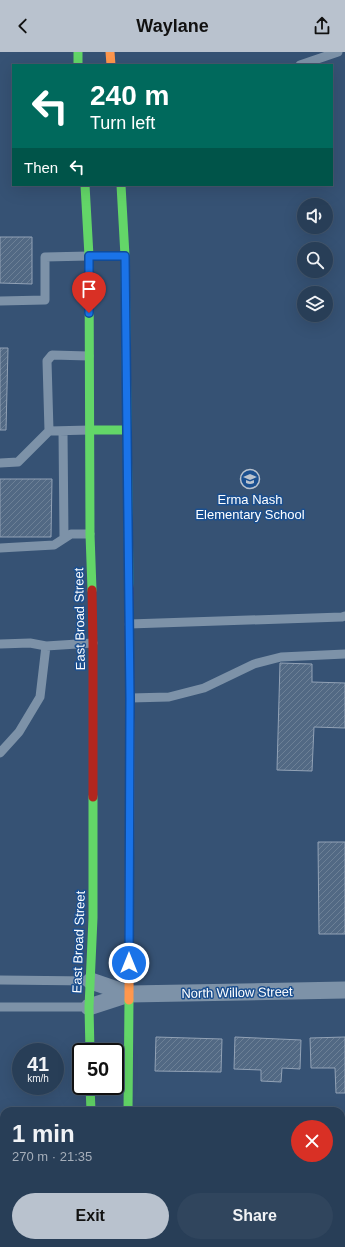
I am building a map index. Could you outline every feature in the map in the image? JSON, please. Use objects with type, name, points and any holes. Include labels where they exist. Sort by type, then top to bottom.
[{"type":"main road","points":[[78,52],[78,64]]},
{"type":"main road","points":[[110,52],[110,64]]},
{"type":"main road","name":"East Broad Street","points":[[85,186],[89,256],[90,534],[93,643],[93,910],[89,1008],[90,1043]]},
{"type":"main road","points":[[122,186],[125,256],[130,698],[128,1107]]},
{"type":"main road","points":[[89,256],[125,256]]},
{"type":"main road","points":[[90,430],[127,430]]},
{"type":"main road","points":[[90,1095],[91,1107]]},
{"type":"street","name":"North Willow Street","points":[[91,981],[129,994]]},
{"type":"street","name":"North Willow Street","points":[[89,1008],[129,994],[345,990]]},
{"type":"lane","points":[[303,64],[338,52]]},
{"type":"lane","points":[[0,301],[45,300],[45,257],[89,256]]},
{"type":"lane","points":[[0,462],[18,462],[49,430],[47,360],[52,355],[89,356]]},
{"type":"lane","points":[[49,430],[90,430]]},
{"type":"lane","points":[[63,431],[64,538]]},
{"type":"lane","points":[[0,548],[54,545],[71,534],[90,534]]},
{"type":"lane","points":[[129,624],[345,616]]},
{"type":"lane","points":[[0,644],[30,643],[46,646],[93,643]]},
{"type":"lane","points":[[0,753],[19,732],[40,697],[46,646]]},
{"type":"lane","points":[[130,698],[168,697],[204,688],[254,664],[281,657],[345,654]]},
{"type":"lane","points":[[0,980],[91,981]]},
{"type":"lane","points":[[0,1007],[89,1008]]},
{"type":"building","points":[[0,237],[32,237],[32,284],[0,283]]},
{"type":"building","points":[[0,348],[8,348],[6,430],[0,430]]},
{"type":"building","points":[[0,479],[52,479],[51,537],[0,537]]},
{"type":"building","points":[[280,663],[312,664],[312,682],[345,683],[345,728],[314,727],[312,771],[277,770]]},
{"type":"building","points":[[318,842],[345,842],[345,934],[319,934]]},
{"type":"building","points":[[156,1037],[222,1039],[221,1072],[155,1071]]},
{"type":"building","points":[[235,1037],[301,1040],[300,1069],[282,1068],[281,1082],[261,1081],[261,1070],[234,1069]]},
{"type":"building","points":[[345,1037],[345,1093],[336,1093],[335,1068],[311,1068],[310,1038]]},
{"type":"traffic: fast","points":[[78,52],[78,64]]},
{"type":"traffic: fast","points":[[85,186],[89,256],[90,534],[92,590]]},
{"type":"traffic: fast","points":[[121,186],[125,256],[129,586]]},
{"type":"traffic: fast","points":[[89,256],[125,256]]},
{"type":"traffic: fast","points":[[90,430],[127,430]]},
{"type":"traffic: fast","points":[[90,1043],[89,1007],[93,918],[93,797]]},
{"type":"traffic: fast","points":[[128,1107],[129,1000]]},
{"type":"traffic: fast","points":[[90,1095],[91,1107]]},
{"type":"traffic: slow","points":[[110,52],[111,64]]},
{"type":"traffic: slow","points":[[129,1000],[130,720]]},
{"type":"traffic: jam","points":[[129,586],[130,720]]},
{"type":"traffic: jam","points":[[92,590],[93,797]]},
{"type":"place","name":"Erma Nash Elementary School","points":[[250,479]]},
{"type":"route","points":[[89,313],[89,256],[125,256],[130,698],[129,963]]}]
